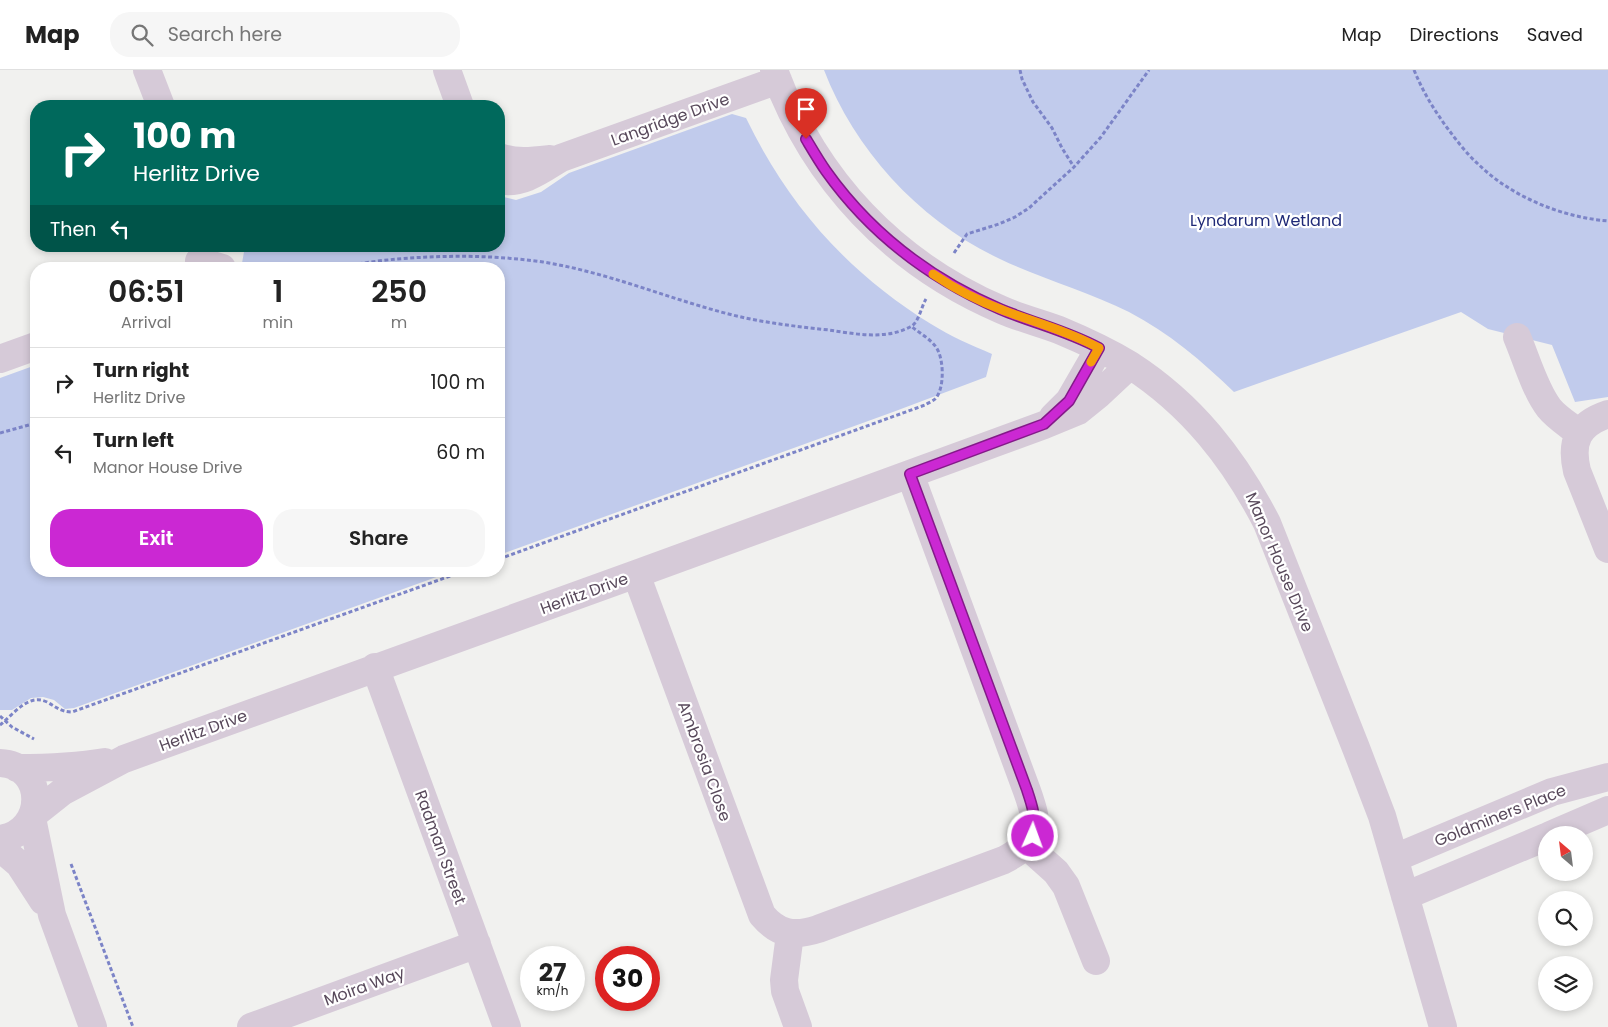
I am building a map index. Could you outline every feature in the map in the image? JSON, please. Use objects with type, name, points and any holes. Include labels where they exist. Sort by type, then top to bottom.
[{"type":"street","points":[[147,70],[159,100]]},
{"type":"street","points":[[447,70],[458,100]]},
{"type":"street","name":"Langridge Drive","points":[[505,182],[508,183],[534,175],[561,158],[776,75]]},
{"type":"street","name":"Manor House Drive","points":[[776,75],[806,139],[826,171],[867,219],[907,254],[938,277],[974,297],[1058,330],[1099,348],[1130,365],[1163,389],[1188,411],[1212,437],[1232,464],[1251,493],[1266,523],[1353,739],[1395,858],[1443,1027]]},
{"type":"street","name":"Langridge Drive","points":[[505,160],[530,162],[561,158]]},
{"type":"street","points":[[1518,337],[1542,397],[1555,413],[1579,433]]},
{"type":"street","points":[[0,359],[30,348]]},
{"type":"street","name":"Herlitz Drive","points":[[1044,424],[1069,401],[1099,348]]},
{"type":"street","name":"Herlitz Drive","points":[[0,839],[14,835],[24,828],[32,816],[62,792],[124,759],[636,574],[1078,411],[1130,365]]},
{"type":"street","points":[[1608,414],[1591,422],[1579,433],[1574,444],[1573,458],[1608,550]]},
{"type":"street","points":[[798,1027],[785,991],[784,980],[790,934],[812,931],[1004,860],[1027,846],[1033,836],[1034,811],[910,474]]},
{"type":"street","name":"Ambrosia Close","points":[[636,574],[757,903],[762,914],[770,924],[790,934]]},
{"type":"street","name":"Radman Street","points":[[375,667],[507,1027]]},
{"type":"street","name":"Herlitz Drive","points":[[8,763],[53,768],[82,766],[124,759]]},
{"type":"street","points":[[8,763],[26,775],[36,794],[36,804],[32,816],[52,915],[93,1027]]},
{"type":"street","name":"Goldminers Place","points":[[1395,858],[1552,792],[1608,777]]},
{"type":"street","points":[[1571,826],[1608,810]]},
{"type":"street","points":[[1406,896],[1538,839]]},
{"type":"street","points":[[1027,846],[1056,872],[1066,886],[1096,961]]},
{"type":"street","points":[[0,848],[19,864],[52,915]]},
{"type":"street","name":"Moira Way","points":[[251,1027],[477,944]]},
{"type":"path","points":[[1020,70],[1022,79],[1033,102],[1052,128],[1074,167]]},
{"type":"path","points":[[372,262],[429,256],[497,256],[592,272],[720,312],[763,322],[865,335],[883,335],[897,332],[912,327],[918,320],[923,304],[938,277],[967,234],[999,224],[1029,208],[1074,167],[1101,137],[1149,70]]},
{"type":"path","points":[[1414,70],[1432,108],[1458,142],[1478,164],[1493,176],[1522,196],[1558,212],[1586,219],[1608,221]]},
{"type":"path","points":[[505,557],[925,405],[935,399],[940,390],[941,360],[938,349],[932,342],[912,327]]},
{"type":"path","points":[[0,433],[30,425]]},
{"type":"path","points":[[0,725],[33,699],[40,699],[64,712],[72,712],[447,577]]},
{"type":"path","points":[[0,716],[4,722]]},
{"type":"path","points":[[70,860],[132,1027]]},
{"type":"green space","name":"Lyndarum Wetland","points":[[824,70],[1608,70],[1608,397],[1575,402],[1552,345],[1488,329],[1461,312],[1234,392],[1184,348],[1144,320],[1081,291],[1000,259],[971,244],[944,225],[894,181],[872,156],[837,100]]},
{"type":"green space","points":[[732,114],[746,118],[781,180],[823,234],[873,283],[901,304],[931,324],[992,354],[986,377],[505,553],[505,262],[242,262],[244,252],[505,252],[505,197],[516,200],[541,192],[569,173]]},
{"type":"green space","points":[[30,367],[30,577],[436,577],[74,708],[65,709],[54,700],[43,697],[31,698],[12,710],[0,710],[0,378]]},
{"type":"slow traffic","points":[[933,274],[974,297],[1003,310],[1058,330],[1099,348],[1091,362]]},
{"type":"route","points":[[806,139],[826,171],[867,219],[920,265],[974,297],[1099,348],[1069,401],[1044,424],[910,474],[1027,790],[1034,811],[1033,836]]}]
